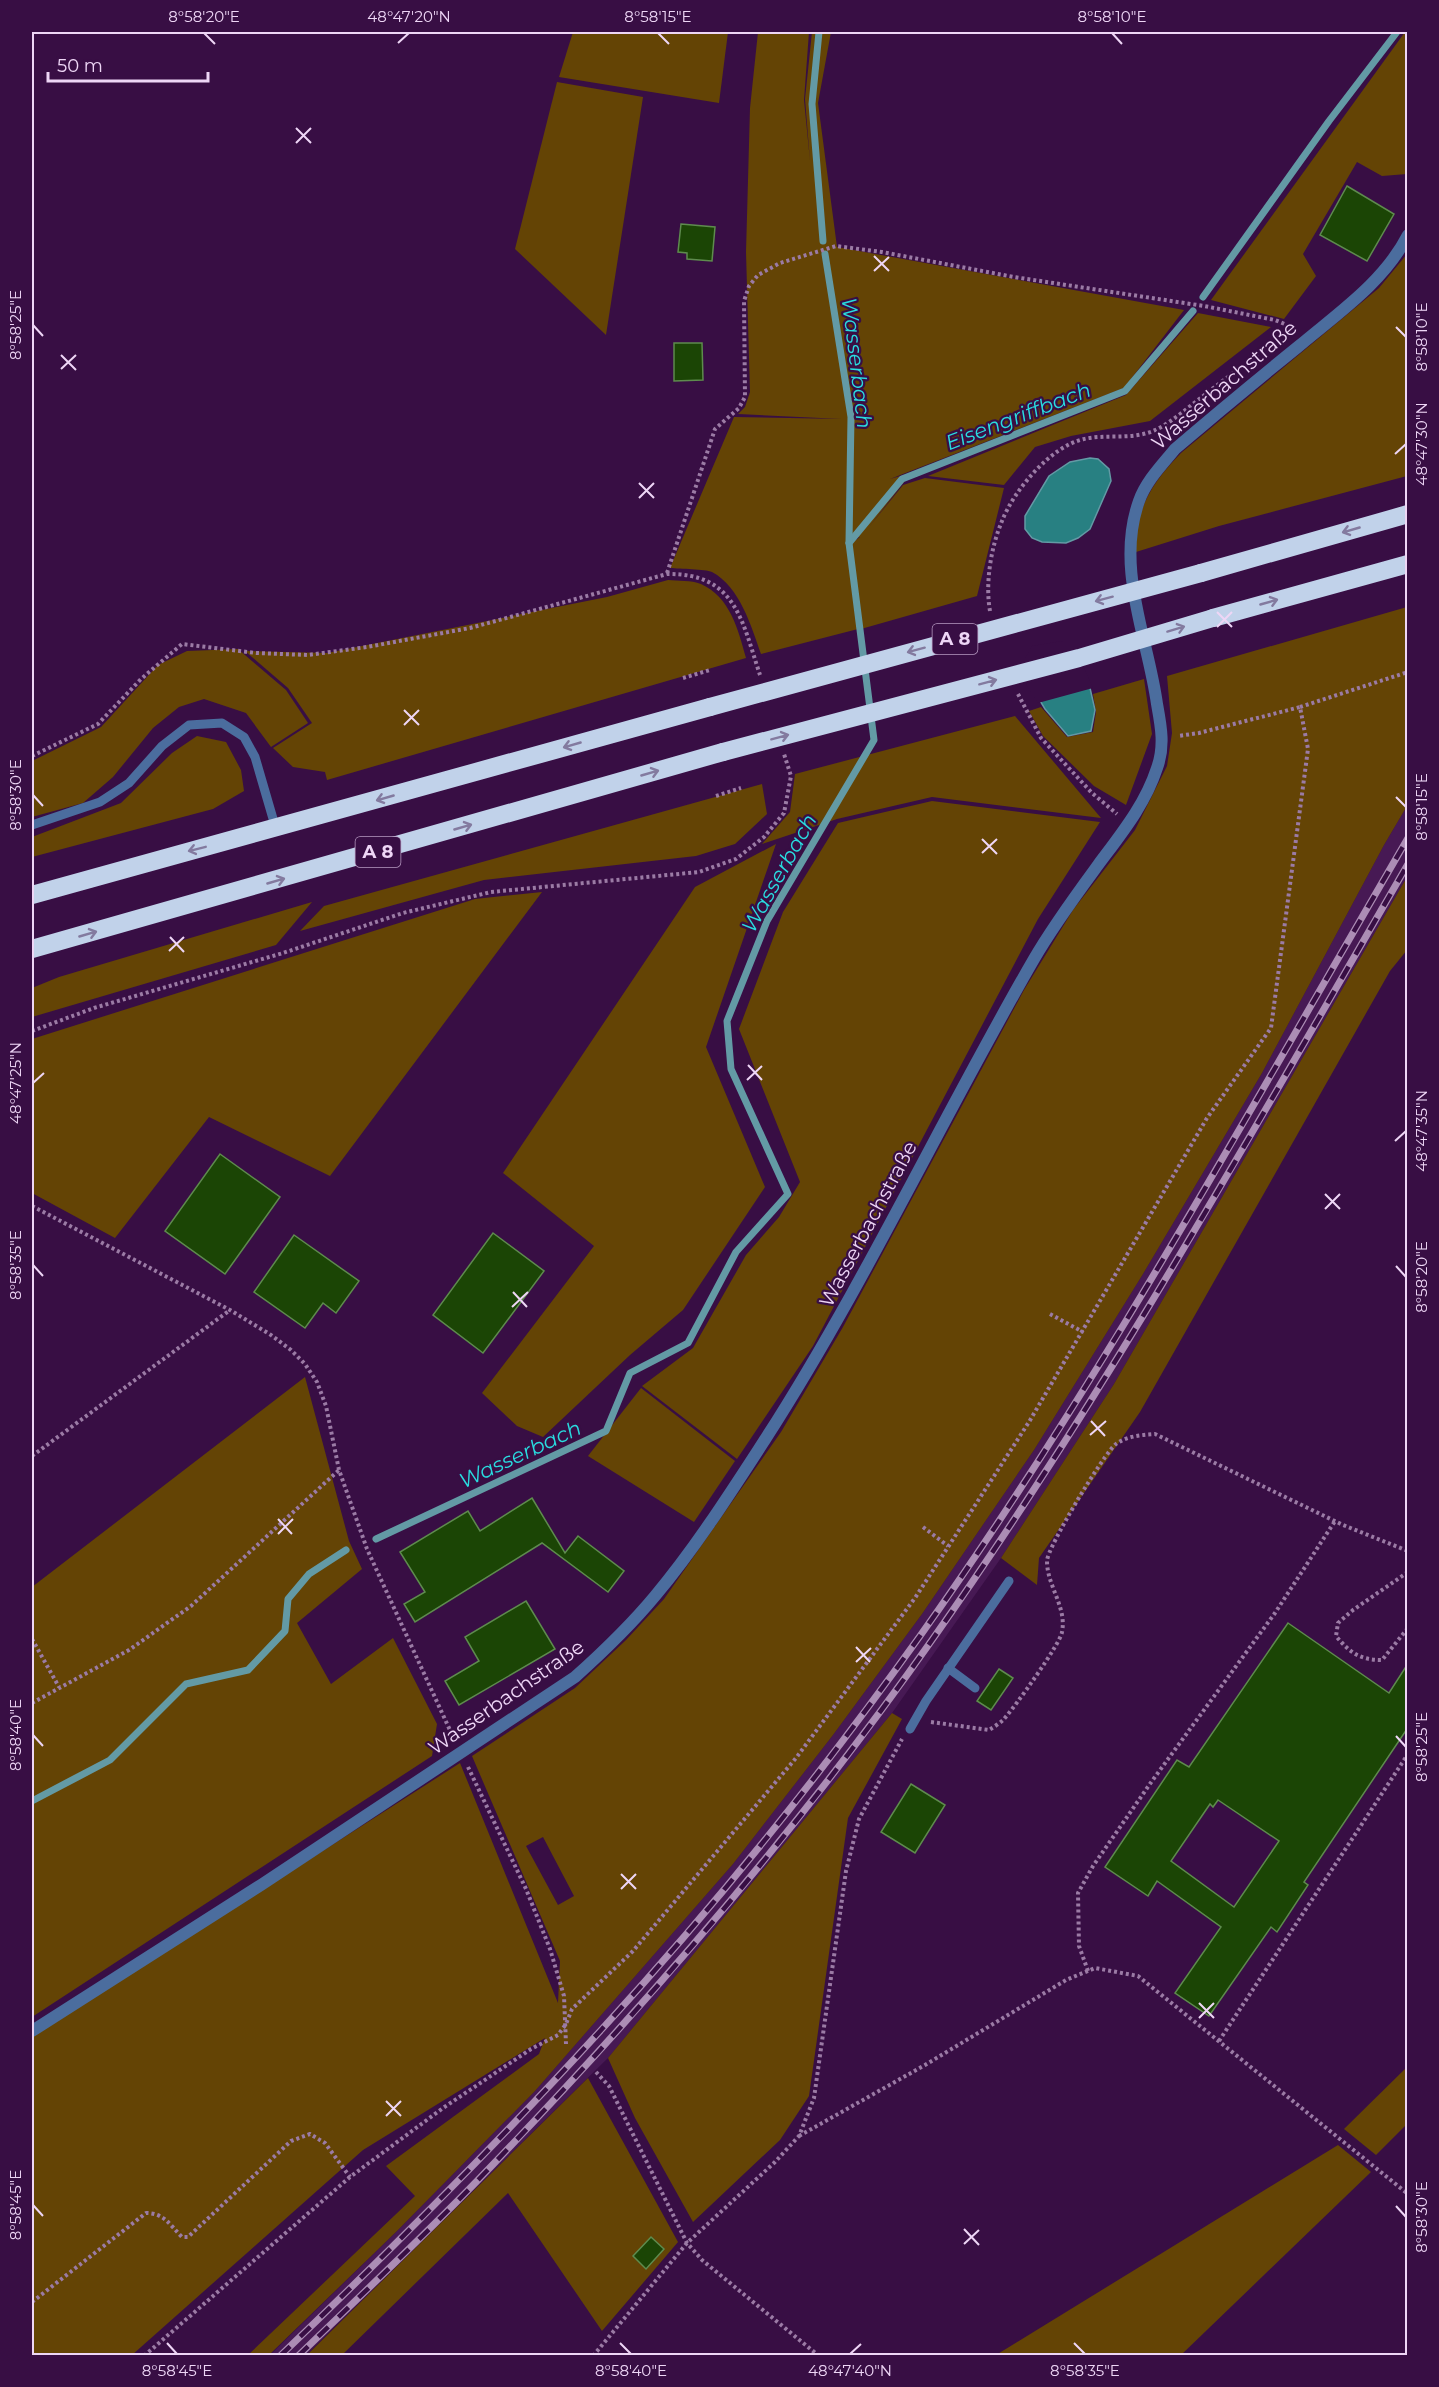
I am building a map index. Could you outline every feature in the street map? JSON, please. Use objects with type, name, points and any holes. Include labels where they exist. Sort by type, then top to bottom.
[{"type":"highway","name":"A 8","points":[[32,895],[119,869],[276,829],[710,707],[1201,573],[1407,514]]},
{"type":"highway","name":"A 8","points":[[32,950],[723,752],[1067,661],[1407,564]]},
{"type":"street","name":"Wasserbachstraße","points":[[32,2031],[261,1885],[575,1677],[617,1639],[656,1595],[693,1547],[742,1475],[840,1317],[1035,956],[1129,824],[1148,792],[1159,763],[1162,739],[1153,672],[1134,596],[1130,542],[1139,501],[1153,475],[1175,449],[1312,335],[1380,274],[1401,247],[1407,235]]},
{"type":"lane","points":[[32,825],[100,802],[129,783],[162,746],[189,725],[222,723],[244,736],[255,757],[276,829]]},
{"type":"lane","points":[[910,1729],[948,1668],[1010,1581]]},
{"type":"lane","points":[[948,1668],[975,1688]]},
{"type":"path","points":[[667,574],[715,429],[739,408],[745,398],[744,301],[758,275],[780,263],[836,246],[882,252],[1014,277],[1214,308],[1275,320],[1312,335]]},
{"type":"path","points":[[990,615],[988,604],[992,553],[1002,519],[1023,486],[1043,463],[1062,448],[1084,439],[1114,438],[1152,431],[1185,410],[1272,345]]},
{"type":"path","points":[[32,756],[98,724],[141,679],[182,644],[256,653],[308,655]]},
{"type":"path","points":[[683,678],[710,670]]},
{"type":"path","points":[[1162,739],[1199,733],[1300,707],[1407,672]]},
{"type":"path","points":[[1013,685],[1041,738],[1092,793],[1129,824]]},
{"type":"path","points":[[144,2355],[350,2177],[442,2108],[531,2049],[558,2036],[572,2009],[633,1951],[796,1758],[915,1598],[1029,1422],[1207,1118],[1271,1028],[1308,749],[1300,707]]},
{"type":"path","points":[[716,796],[741,788]]},
{"type":"path","points":[[32,1206],[230,1310],[271,1335],[305,1364],[317,1382],[326,1406],[339,1470],[367,1549],[521,1879],[550,1949],[564,1996],[566,2044]]},
{"type":"path","points":[[32,1456],[230,1310]]},
{"type":"path","points":[[1050,1314],[1083,1332]]},
{"type":"path","points":[[799,2136],[814,2098],[846,1871],[859,1819],[910,1729],[930,1722],[989,1730],[1003,1720],[1062,1634],[1063,1617],[1047,1561],[1052,1544],[1114,1445],[1130,1437],[1155,1434],[1335,1521],[1407,1551]]},
{"type":"path","points":[[32,1703],[129,1650],[192,1606],[339,1470]]},
{"type":"path","points":[[1088,1971],[1079,1946],[1078,1893],[1093,1866],[1275,1613],[1335,1521]]},
{"type":"path","points":[[923,1527],[948,1546]]},
{"type":"path","points":[[1407,1572],[1338,1623],[1336,1636],[1348,1651],[1369,1660],[1382,1660],[1407,1628]]},
{"type":"path","points":[[32,1639],[59,1687]]},
{"type":"path","points":[[1219,2041],[1407,1754]]},
{"type":"path","points":[[593,2355],[687,2243],[775,2162],[799,2136],[926,2065],[1066,1980],[1095,1968],[1138,1976],[1407,2194]]},
{"type":"path","points":[[596,2072],[609,2086],[687,2243],[702,2260],[819,2355]]},
{"type":"path","points":[[32,2302],[146,2213],[155,2213],[163,2217],[182,2237],[188,2237],[291,2141],[300,2136],[310,2134],[325,2143],[350,2177]]},
{"type":"shaded area","points":[[573,32],[728,32],[719,103],[559,77]]},
{"type":"shaded area","points":[[758,32],[809,32],[804,100],[810,161],[805,99],[812,32],[831,32],[818,103],[837,247],[1184,310],[1124,388],[890,479],[911,473],[869,527],[903,485],[925,478],[1004,488],[977,596],[861,629],[850,544],[860,537],[848,540],[858,629],[761,654],[743,608],[722,579],[709,571],[670,568],[734,417],[842,419],[738,414],[745,407],[750,392],[746,252],[750,108]]},
{"type":"shaded area","points":[[1405,32],[1408,32],[1407,174],[1382,176],[1357,162],[1303,254],[1316,276],[1284,319],[1211,300]]},
{"type":"shaded area","points":[[557,82],[643,97],[606,335],[515,249]]},
{"type":"shaded area","points":[[1407,254],[1407,476],[1219,526],[1136,552],[1136,536],[1147,497],[1181,453],[1379,288]]},
{"type":"shaded area","points":[[1198,313],[1271,327],[1150,421],[1071,436],[1035,447],[1004,485],[928,476],[1126,395]]},
{"type":"shaded area","points":[[1090,458],[1098,459],[1109,469],[1111,481],[1090,529],[1066,543],[1042,542],[1032,538],[1025,529],[1025,516],[1049,476],[1070,462]]},
{"type":"shaded area","points":[[668,580],[701,584],[719,597],[731,615],[746,658],[327,780],[325,772],[293,767],[273,748],[312,723],[288,688],[245,651],[327,653],[607,597]]},
{"type":"shaded area","points":[[1407,607],[1407,806],[1262,1073],[1143,1274],[1034,1450],[922,1614],[833,1735],[733,1864],[535,2091],[396,2232],[269,2355],[248,2355],[415,2196],[386,2166],[539,2054],[545,2038],[363,2150],[132,2355],[32,2356],[32,2037],[460,1763],[558,2003],[560,1961],[472,1756],[575,1688],[626,1640],[664,1599],[781,1432],[843,1327],[1024,990],[1073,910],[1135,830],[1167,766],[1172,733],[1167,676]],"holes":[[[543,1837],[574,1896],[558,1905],[526,1846]]]},
{"type":"shaded area","points":[[238,649],[286,690],[308,723],[271,747],[246,713],[204,699],[179,707],[153,728],[113,777],[83,803],[32,817],[32,761],[101,727],[158,665],[187,651]]},
{"type":"shaded area","points":[[1144,679],[1152,734],[1126,805],[1094,786],[1043,736],[1029,711],[1041,707],[1067,737],[1093,732],[1096,712],[1093,694]]},
{"type":"shaded area","points":[[1030,684],[1090,688],[1095,710],[1091,731],[1068,736],[1045,709]]},
{"type":"shaded area","points":[[1015,716],[1101,818],[932,797],[837,819],[762,844],[790,812],[795,774]]},
{"type":"shaded area","points":[[197,736],[226,742],[241,770],[244,791],[213,809],[32,857],[32,837],[121,803],[172,753]]},
{"type":"shaded area","points":[[762,784],[767,814],[735,844],[696,856],[484,880],[300,931],[324,906]]},
{"type":"shaded area","points":[[932,801],[1100,822],[1038,919],[813,1346],[737,1459],[642,1386],[693,1348],[746,1255],[779,1217],[800,1182],[739,1029],[783,912],[838,823]]},
{"type":"shaded area","points":[[1407,806],[1407,877],[1114,1384],[1001,1558],[892,1713],[608,2058],[306,2355],[269,2356],[535,2091],[733,1864],[833,1735],[922,1614],[1034,1450],[1143,1274],[1262,1073]]},
{"type":"shaded area","points":[[776,844],[706,1047],[765,1187],[683,1310],[630,1355],[543,1437],[517,1426],[482,1393],[594,1246],[503,1173],[695,887]]},
{"type":"shaded area","points":[[1407,877],[1407,950],[1390,971],[1140,1412],[1039,1558],[1037,1585],[1001,1558],[1114,1384]]},
{"type":"shaded area","points":[[542,892],[330,1176],[209,1117],[115,1238],[32,1193],[32,1039],[475,899]]},
{"type":"shaded area","points":[[312,902],[276,945],[32,1017],[32,988],[59,977]]},
{"type":"shaded area","points":[[305,1377],[349,1541],[362,1569],[297,1623],[331,1684],[393,1638],[437,1724],[432,1756],[32,2017],[32,1587]]},
{"type":"shaded area","points":[[641,1388],[735,1461],[694,1522],[588,1456]]},
{"type":"shaded area","points":[[892,1713],[902,1719],[848,1818],[809,2096],[780,2140],[693,2222],[635,2118],[608,2058]]},
{"type":"shaded area","points":[[1407,2067],[1407,2124],[1376,2155],[1344,2129]]},
{"type":"shaded area","points":[[588,2078],[678,2242],[602,2331],[508,2193],[342,2355],[306,2356]]},
{"type":"shaded area","points":[[1338,2145],[1371,2172],[1181,2355],[996,2355]]},
{"type":"pier","points":[[1062,641],[1081,661],[1093,688],[1038,703],[1027,686],[1022,664],[1032,646]]},
{"type":"building","points":[[1347,186],[1394,214],[1367,261],[1320,235]]},
{"type":"building","points":[[681,224],[715,227],[712,261],[687,259],[687,253],[678,252]]},
{"type":"building","points":[[674,343],[702,343],[703,380],[674,381]]},
{"type":"building","points":[[220,1154],[280,1197],[225,1274],[165,1231]]},
{"type":"building","points":[[493,1233],[544,1271],[483,1353],[433,1315]]},
{"type":"building","points":[[294,1235],[359,1281],[336,1313],[323,1303],[305,1328],[254,1292]]},
{"type":"building","points":[[532,1498],[565,1553],[578,1536],[624,1571],[608,1592],[542,1543],[415,1622],[404,1604],[425,1592],[400,1552],[468,1511],[480,1531]]},
{"type":"building","points":[[526,1601],[555,1649],[459,1705],[445,1681],[479,1661],[465,1637]]},
{"type":"building","points":[[1288,1623],[1389,1693],[1407,1665],[1407,1729],[1304,1882],[1308,1885],[1277,1932],[1271,1927],[1209,2016],[1175,1993],[1221,1927],[1157,1881],[1148,1896],[1105,1867],[1177,1760],[1189,1767]],"holes":[[[1218,1800],[1279,1841],[1234,1907],[1171,1861],[1210,1804],[1213,1807]]]},
{"type":"building","points":[[999,1669],[1013,1678],[991,1710],[977,1701]]},
{"type":"building","points":[[911,1784],[945,1805],[915,1853],[881,1832]]},
{"type":"building","points":[[651,2237],[664,2249],[646,2269],[633,2256]]},
{"type":"waterway","name":"Wasserbach","points":[[819,32],[812,104],[823,241]]},
{"type":"waterway","name":"Eisengriffbach","points":[[1203,297],[1329,121],[1397,32]]},
{"type":"waterway","name":"Wasserbach","points":[[376,1539],[606,1431],[630,1373],[688,1343],[736,1252],[788,1194],[731,1069],[727,1021],[767,921],[874,740],[849,543],[851,417],[825,254]]},
{"type":"waterway","name":"Eisengriffbach","points":[[849,543],[902,479],[1125,391],[1193,311]]},
{"type":"waterway","name":"Wasserbach","points":[[32,1801],[110,1760],[186,1684],[248,1670],[285,1631],[288,1599],[309,1574],[346,1550]]},
{"type":"railway","points":[[280,2356],[404,2236],[484,2154],[644,1982],[767,1837],[883,1687],[986,1540],[1113,1343],[1408,838]]},
{"type":"railway","points":[[298,2356],[457,2201],[600,2050],[716,1918],[827,1781],[880,1711],[996,1546],[1119,1355],[1236,1160],[1408,864]]}]
